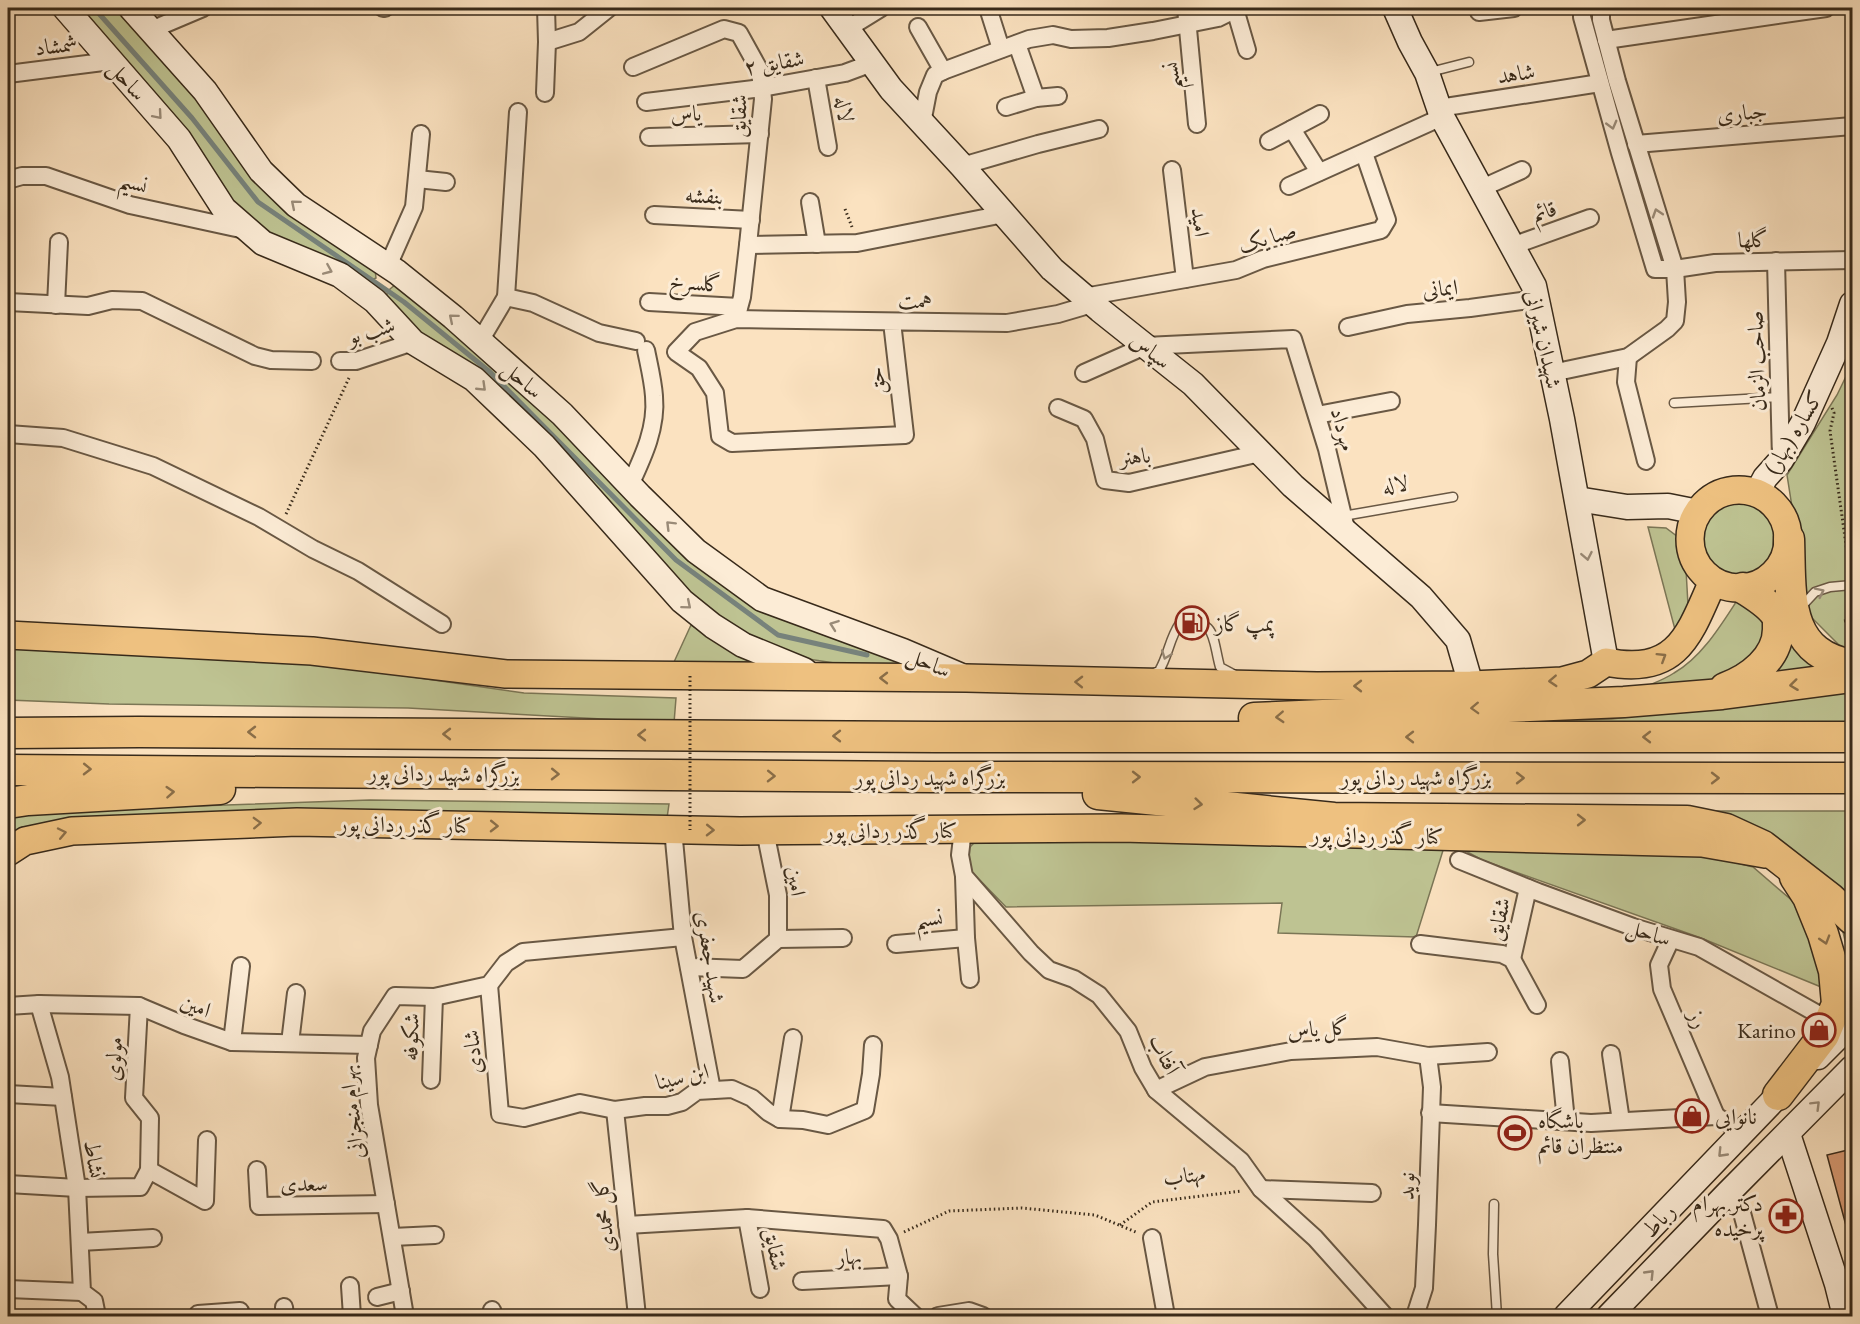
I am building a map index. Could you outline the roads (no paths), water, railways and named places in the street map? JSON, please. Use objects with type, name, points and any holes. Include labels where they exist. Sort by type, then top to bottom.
[{"type":"highway","points":[[1789,539],[1791,599],[1799,630],[1815,650],[1837,662],[1852,665]]},
{"type":"highway","points":[[1703,695],[1732,685],[1753,674],[1769,657],[1778,637],[1778,620],[1772,610],[1743,588]]},
{"type":"highway","points":[[937,737],[1319,714],[1624,702],[1852,677]]},
{"type":"highway","points":[[8,718],[139,732]]},
{"type":"highway","name":"بزرگراه شهید ردانی پور","points":[[8,733],[937,737],[1852,736]]},
{"type":"highway","name":"بزرگراه شهید ردانی پور","points":[[8,770],[931,777],[1852,778]]},
{"type":"highway","points":[[8,804],[28,800],[464,773]]},
{"type":"highway","points":[[931,777],[1334,818],[1687,821],[1726,829],[1763,846],[1830,898],[1852,919]]},
{"type":"highway","points":[[1778,1095],[1824,1035],[1841,1022],[1834,971],[1823,934],[1808,897],[1784,863]]},
{"type":"main road","points":[[1744,490],[1757,493],[1770,500],[1780,511],[1789,539],[1787,553],[1780,566],[1758,585],[1743,588],[1725,586],[1703,572],[1695,561],[1691,549],[1692,524],[1698,512],[1707,502],[1724,492],[1744,490]]},
{"type":"main road","points":[[8,635],[312,651],[506,674],[966,678],[1272,685],[1471,685],[1562,681],[1588,674],[1606,662],[1628,666],[1657,662],[1681,645],[1696,619],[1713,580]]},
{"type":"main road","name":"کنار گذر ردانی پور","points":[[8,852],[25,842],[72,831],[297,822],[765,831],[1121,828],[1702,843],[1751,851],[1784,863]]},
{"type":"street","name":"ساحل","points":[[65,8],[179,139],[224,209],[263,243],[340,275],[375,301],[413,342],[474,379],[544,446],[682,601],[712,626],[743,645],[804,670],[812,677]]},
{"type":"street","name":"ساحل","points":[[131,8],[205,91],[261,171],[282,192],[296,205],[393,269],[480,341],[562,414],[696,551],[762,599],[903,651],[966,678]]},
{"type":"street","points":[[151,30],[204,8]]},
{"type":"street","points":[[545,93],[546,8]]},
{"type":"street","points":[[547,42],[579,32],[609,8]]},
{"type":"street","name":"سپاس","points":[[832,8],[891,89],[1052,269],[1088,301],[1193,384],[1293,486],[1345,524],[1420,597],[1458,640],[1471,685]]},
{"type":"street","points":[[847,29],[881,8]]},
{"type":"street","points":[[988,8],[1036,98]]},
{"type":"street","points":[[922,123],[928,92],[935,75],[1009,46],[1053,35],[1071,39],[1108,38],[1153,31],[1188,16],[1218,18],[1237,8],[1246,50]]},
{"type":"street","name":"شهیدان شیرانی","points":[[1395,8],[1427,73],[1441,113],[1533,286],[1577,499],[1606,662]]},
{"type":"street","points":[[1479,12],[1514,8]]},
{"type":"street","points":[[1582,8],[1582,17],[1600,83]]},
{"type":"street","points":[[1552,373],[1628,357],[1675,321],[1677,302],[1675,269],[1635,144],[1601,20],[1601,8]]},
{"type":"street","points":[[1606,40],[1826,8]]},
{"type":"street","name":"نسیم","points":[[1188,16],[1197,124]]},
{"type":"street","points":[[918,27],[943,71]]},
{"type":"street","name":"شقایق","points":[[633,67],[724,29],[739,33],[760,72],[764,99],[748,245],[737,313]]},
{"type":"street","name":"شمشاد","points":[[8,74],[111,61]]},
{"type":"street","name":"شقایق ۲","points":[[646,102],[762,88],[845,74],[872,63]]},
{"type":"street","name":"لاله","points":[[816,78],[828,147]]},
{"type":"street","name":"شاهد","points":[[1441,113],[1600,83]]},
{"type":"street","name":"گلها","points":[[1600,83],[1655,269],[1675,269],[1715,263],[1852,260]]},
{"type":"street","points":[[1006,107],[1036,98],[1058,96]]},
{"type":"street","points":[[480,341],[506,297],[518,112]]},
{"type":"street","name":"صبا یک","points":[[1289,186],[1364,153],[1441,113]]},
{"type":"street","points":[[1269,141],[1320,114]]},
{"type":"street","name":"جباری","points":[[1635,144],[1852,126]]},
{"type":"street","points":[[962,166],[1099,129]]},
{"type":"street","points":[[1292,129],[1318,172]]},
{"type":"street","points":[[375,301],[393,269],[414,207],[421,134]]},
{"type":"street","name":"یاس","points":[[649,137],[760,134]]},
{"type":"street","name":"صبا یک","points":[[1088,301],[1236,270],[1263,260],[1381,230],[1388,220],[1364,153]]},
{"type":"street","name":"امید","points":[[1172,170],[1185,279]]},
{"type":"street","points":[[1482,188],[1522,170]]},
{"type":"street","name":"نسیم","points":[[8,180],[22,176],[46,176],[130,205],[249,231]]},
{"type":"street","points":[[417,179],[446,182]]},
{"type":"street","points":[[810,202],[817,244]]},
{"type":"street","points":[[748,245],[857,243],[1004,214]]},
{"type":"street","name":"بنفشه","points":[[654,215],[751,220]]},
{"type":"street","name":"قائم","points":[[1512,246],[1590,218]]},
{"type":"street","points":[[56,305],[59,242]]},
{"type":"street","name":"صاحب الزمان","points":[[1776,261],[1781,460]]},
{"type":"street","points":[[506,297],[533,303],[599,333],[641,345],[654,397],[653,421],[646,450],[630,485]]},
{"type":"street","name":"ایمانی","points":[[1348,327],[1407,314],[1470,308],[1536,298]]},
{"type":"street","points":[[8,302],[87,306],[112,300],[142,301],[255,356],[271,360],[312,361]]},
{"type":"street","name":"همت","points":[[737,313],[892,322],[1007,323],[1058,314],[1088,301]]},
{"type":"street","name":"گلسرخ","points":[[649,302],[737,313]]},
{"type":"street","name":"کساره (بهار)","points":[[1757,493],[1765,478],[1781,460],[1803,423],[1824,377],[1846,340],[1852,304]]},
{"type":"street","name":"حق","points":[[737,313],[695,332],[676,352],[699,368],[715,393],[720,436],[732,443],[905,435],[892,322]]},
{"type":"street","name":"مهرداد","points":[[1145,346],[1293,339],[1317,415],[1345,524]]},
{"type":"street","name":"شب بو","points":[[348,361],[413,342]]},
{"type":"street","points":[[1084,373],[1145,346]]},
{"type":"street","points":[[1628,357],[1626,382],[1646,461]]},
{"type":"street","points":[[1317,415],[1391,401]]},
{"type":"street","name":"باهنر","points":[[1058,408],[1084,419],[1095,439],[1105,480],[1129,483],[1260,453]]},
{"type":"street","points":[[8,434],[63,438],[153,466],[259,518],[313,549],[358,571],[442,624]]},
{"type":"street","points":[[1577,499],[1627,507],[1668,506],[1698,512]]},
{"type":"street","points":[[963,829],[960,855],[964,876]]},
{"type":"street","name":"شهید جعفری","points":[[681,830],[683,937],[712,1090]]},
{"type":"street","name":"امین","points":[[765,831],[778,895],[778,939]]},
{"type":"street","name":"ساحل","points":[[1459,860],[1633,927],[1699,947],[1841,1022]]},
{"type":"street","name":"نسیم","points":[[964,876],[970,979]]},
{"type":"street","name":"آفتاب","points":[[964,876],[1031,953],[1049,970],[1074,979],[1099,995],[1128,1031],[1143,1068],[1156,1090],[1241,1161],[1261,1189],[1315,1238],[1385,1317]]},
{"type":"street","name":"شقایق","points":[[1512,959],[1528,888]]},
{"type":"street","points":[[489,986],[506,963],[523,952],[683,937]]},
{"type":"street","points":[[689,967],[743,969],[778,939],[843,938]]},
{"type":"street","name":"نسیم","points":[[896,944],[966,938]]},
{"type":"street","name":"رز","points":[[1671,939],[1659,965],[1662,989],[1716,1116]]},
{"type":"street","points":[[1420,944],[1502,954],[1512,959],[1537,1005]]},
{"type":"street","points":[[232,1042],[242,966]]},
{"type":"street","name":"بهرام منجزانی","points":[[405,1317],[369,1105],[366,1058],[372,1030],[395,996],[435,997],[489,986]]},
{"type":"street","name":"شادی","points":[[489,986],[500,1114]]},
{"type":"street","points":[[290,1043],[296,993]]},
{"type":"street","name":"شکوفه","points":[[431,1080],[435,997]]},
{"type":"street","name":"امین","points":[[8,1006],[39,1004],[139,1006],[232,1042],[369,1045]]},
{"type":"street","name":"نشاط","points":[[39,1004],[60,1077],[77,1188],[82,1292],[94,1301],[97,1317]]},
{"type":"street","name":"مولوی","points":[[139,1006],[134,1098],[150,1118],[149,1170]]},
{"type":"street","points":[[793,1038],[780,1119],[803,1120],[828,1125],[865,1110],[873,1045]]},
{"type":"street","name":"گل یاس","points":[[1156,1090],[1206,1066],[1291,1051],[1377,1047],[1428,1056],[1488,1052]]},
{"type":"street","points":[[1611,1054],[1621,1121]]},
{"type":"street","name":"نوید","points":[[1415,1317],[1424,1288],[1432,1087],[1428,1056]]},
{"type":"street","points":[[1560,1061],[1566,1121]]},
{"type":"street","name":"رباط","points":[[1610,1317],[1728,1193],[1852,1068]]},
{"type":"street","name":"ابن سینا","points":[[500,1114],[524,1118],[580,1103],[615,1110],[667,1106],[682,1102],[697,1091],[732,1089],[752,1098],[780,1119]]},
{"type":"street","points":[[8,1094],[63,1097]]},
{"type":"street","name":"رباط","points":[[1566,1317],[1778,1095]]},
{"type":"street","name":"گل محمدی","points":[[615,1110],[637,1317]]},
{"type":"street","points":[[1430,1113],[1591,1123],[1716,1116],[1742,1132]]},
{"type":"street","points":[[1788,1134],[1837,1284],[1845,1317]]},
{"type":"street","points":[[8,1184],[77,1188],[140,1187],[149,1170],[205,1202],[207,1140]]},
{"type":"street","name":"سعدی","points":[[257,1170],[259,1206],[386,1204]]},
{"type":"street","points":[[1261,1189],[1372,1193]]},
{"type":"street","points":[[1728,1193],[1742,1213],[1770,1317]]},
{"type":"street","points":[[627,1225],[747,1218],[883,1229],[889,1239],[899,1276],[897,1299],[915,1317]]},
{"type":"street","name":"شقایق","points":[[747,1218],[760,1289]]},
{"type":"street","points":[[392,1237],[435,1235]]},
{"type":"street","points":[[80,1242],[153,1238]]},
{"type":"street","points":[[1152,1238],[1166,1317]]},
{"type":"street","name":"بهار","points":[[802,1281],[899,1276]]},
{"type":"street","points":[[350,1286],[351,1317]]},
{"type":"street","points":[[8,1289],[82,1292]]},
{"type":"street","points":[[377,1297],[401,1291]]},
{"type":"street","points":[[198,1314],[240,1311],[240,1317]]},
{"type":"street","points":[[938,1317],[969,1311],[980,1316]]},
{"type":"lane","points":[[1427,73],[1469,62]]},
{"type":"lane","points":[[1674,403],[1780,397]]},
{"type":"lane","name":"لاله","points":[[1345,524],[1454,497]]},
{"type":"lane","points":[[1795,614],[1815,592],[1830,587],[1851,585]]},
{"type":"lane","points":[[1126,682],[1159,672],[1167,657],[1172,636],[1180,623],[1195,621],[1210,629],[1220,667],[1239,676],[1272,685]]},
{"type":"lane","points":[[1494,1204],[1493,1254],[1497,1317]]},
{"type":"waterway","points":[[94,8],[192,118],[258,202],[404,302],[490,372],[676,560],[778,635],[867,655]]},
{"type":"place","name":"پمپ گاز","points":[[1192,623]]},
{"type":"place","name":"Karino","points":[[1819,1030]]},
{"type":"place","name":"نانوایی","points":[[1692,1116]]},
{"type":"place","name":"باشگاه منتظران قائم","points":[[1515,1133]]},
{"type":"place","name":"دکتر بهرام پرخیده","points":[[1786,1216]]}]
